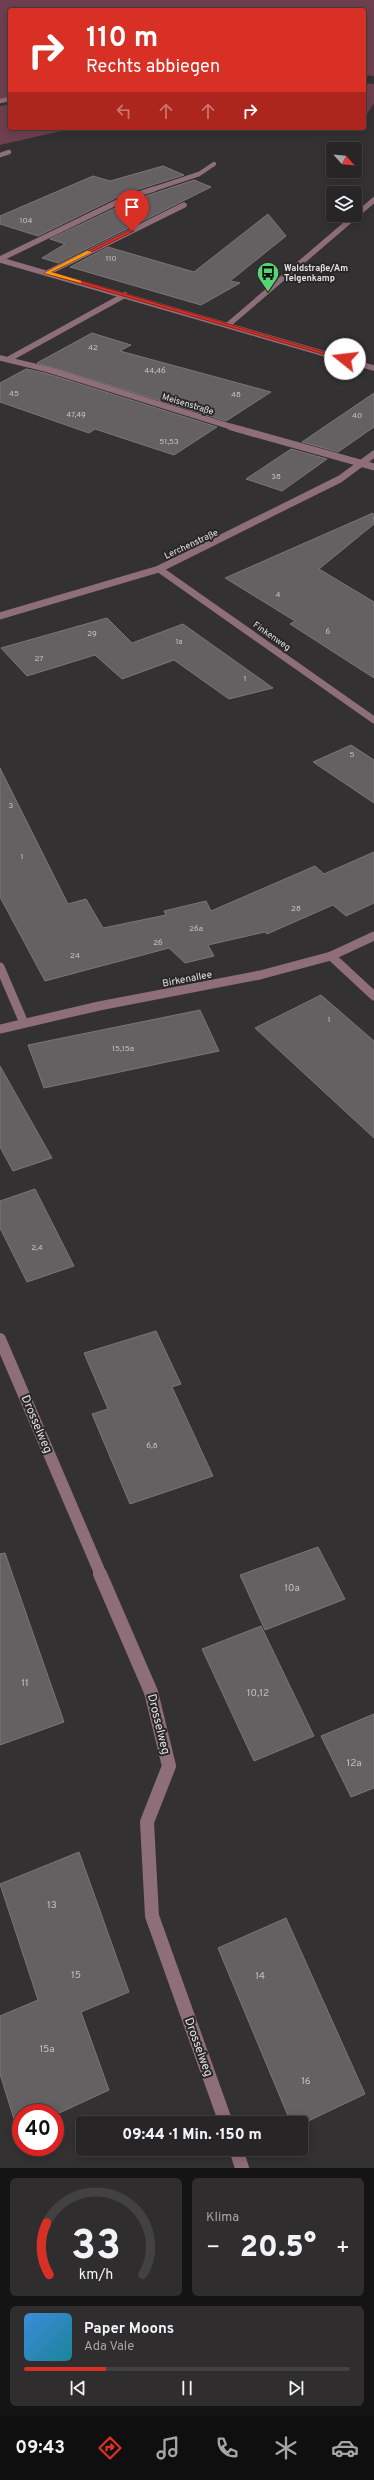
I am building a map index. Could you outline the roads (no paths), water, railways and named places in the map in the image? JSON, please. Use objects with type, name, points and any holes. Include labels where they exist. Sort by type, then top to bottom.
[{"type":"street","points":[[0,155],[9,152]]},
{"type":"street","points":[[0,260],[126,198],[199,174],[214,164]]},
{"type":"street","points":[[228,325],[374,200]]},
{"type":"street","points":[[47,273],[184,205]]},
{"type":"street","points":[[0,260],[374,368]]},
{"type":"street","points":[[9,359],[125,295]]},
{"type":"street","name":"Meisenstraße","points":[[0,358],[40,366],[125,395],[374,468]]},
{"type":"street","name":"Lerchenstraße","points":[[0,616],[159,569],[340,479],[374,454]]},
{"type":"street","name":"Finkenweg","points":[[159,569],[374,720]]},
{"type":"street","name":"Birkenallee","points":[[0,1029],[260,975],[331,956],[374,936]]},
{"type":"street","points":[[331,956],[374,996]]},
{"type":"street","points":[[0,967],[24,1023]]},
{"type":"street","name":"Drosselweg","points":[[0,1339],[151,1692],[168,1766],[147,1822],[152,1916],[223,2116]]},
{"type":"street","points":[[238,2156],[242,2168]]},
{"type":"place","name":"Waldstraße/Am Telgenkamp","points":[[268,292]]}]
